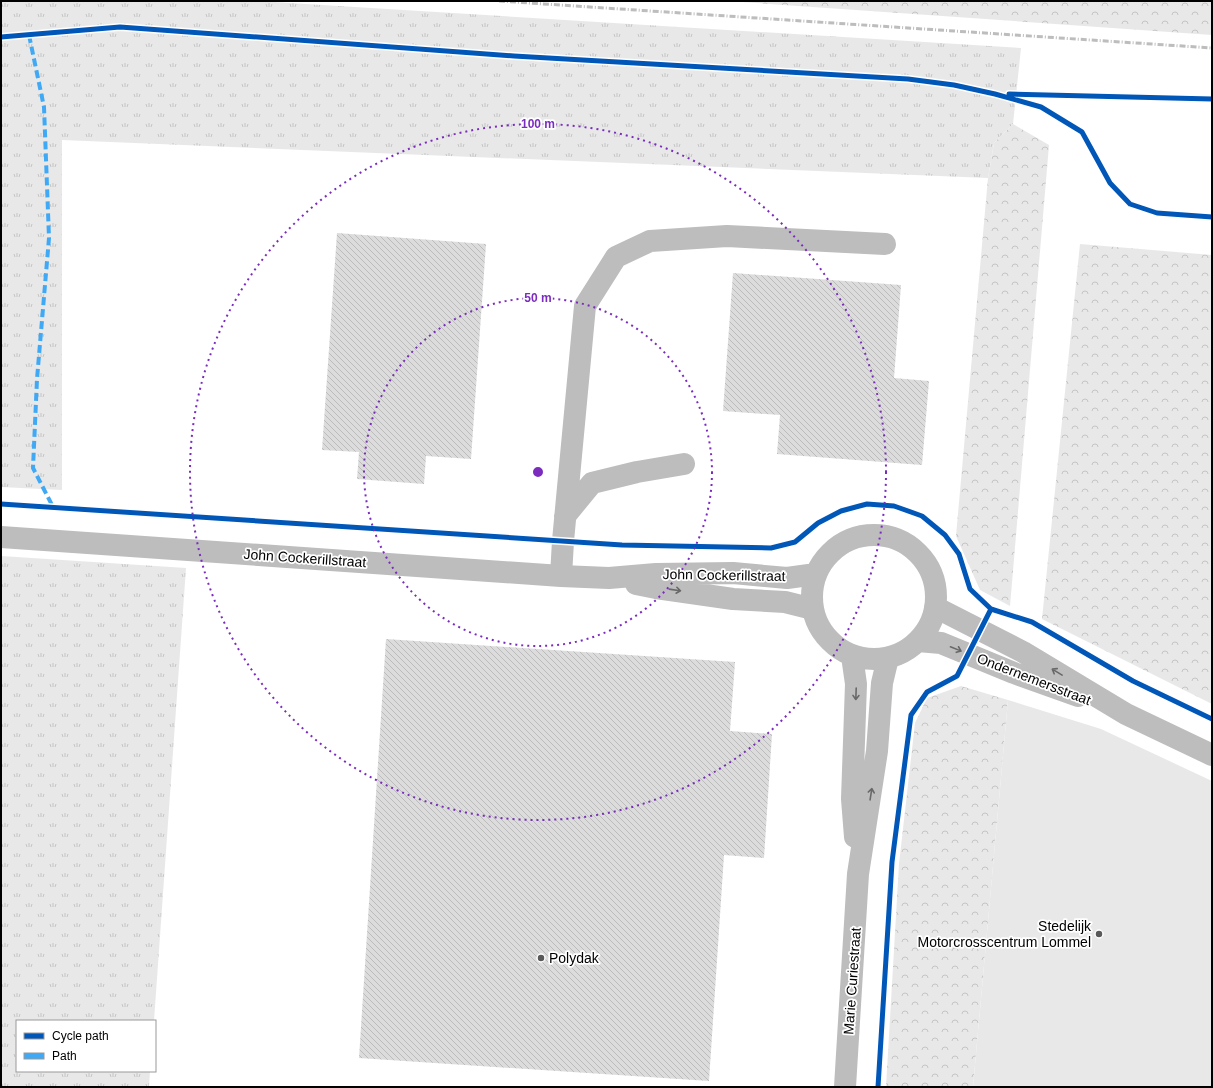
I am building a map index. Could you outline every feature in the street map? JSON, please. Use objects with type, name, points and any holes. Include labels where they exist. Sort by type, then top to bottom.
[{"type":"street","points":[[561,576],[565,516],[585,306],[616,257],[650,241],[727,236],[884,244]]},
{"type":"street","points":[[565,516],[592,483],[637,472],[684,464]]},
{"type":"street","points":[[880,535],[900,540],[916,552],[929,568],[935,587],[936,607],[930,625],[918,641],[905,651],[888,658],[870,659],[852,656],[834,645],[820,629],[813,609],[811,592],[816,574],[826,557],[841,544],[860,536],[880,535]]},
{"type":"street","name":"John Cockerillstraat","points":[[1,537],[561,576],[609,578],[656,574],[733,573],[787,578],[816,574]]},
{"type":"street","name":"John Cockerillstraat","points":[[609,578],[656,588],[733,599],[785,602],[813,609]]},
{"type":"street","name":"Ondernemersstraat","points":[[936,607],[1023,652],[1126,714]]},
{"type":"street","name":"Ondernemersstraat","points":[[918,641],[941,643],[1014,673],[1126,714],[1212,755]]},
{"type":"street","points":[[852,656],[856,684],[852,799],[858,874]]},
{"type":"street","points":[[858,874],[877,751],[882,683],[888,658]]},
{"type":"street","name":"Marie Curiestraat","points":[[845,1087],[858,874]]},
{"type":"green space","points":[[1,1],[257,1],[1021,48],[1013,124],[994,143],[988,178],[62,140],[62,490],[1,487]]},
{"type":"green space","points":[[728,1],[1212,1],[1212,35]]},
{"type":"green space","points":[[1013,124],[1049,145],[1010,606],[980,590],[956,536],[988,178],[994,143]]},
{"type":"green space","points":[[1080,244],[1212,255],[1212,704],[1042,619]]},
{"type":"green space","points":[[1,556],[186,568],[154,1020],[16,1020],[16,1072],[150,1072],[149,1087],[1,1087]]},
{"type":"green space","points":[[961,686],[1008,700],[973,1087],[886,1087],[899,864],[915,723],[927,698]]},
{"type":"green space","name":"Stedelijk Motorcrosscentrum Lommel","points":[[1008,700],[1101,729],[1212,781],[1212,1087],[973,1087]]},
{"type":"building","points":[[337,233],[486,244],[471,459],[426,456],[424,484],[357,479],[359,452],[322,450]]},
{"type":"building","points":[[733,273],[901,285],[894,378],[929,381],[922,465],[777,454],[780,415],[723,411]]},
{"type":"building","name":"Polydak","points":[[386,639],[735,662],[730,731],[772,734],[764,858],[724,855],[709,1081],[359,1058]]},
{"type":"railway","points":[[499,1],[1212,48]]},
{"type":"marked path","points":[[29,35],[44,107],[49,238],[37,379],[33,468],[53,507]]},
{"type":"cycle path","points":[[1,37],[120,27],[514,56],[908,79],[954,85],[995,94],[1041,107],[1082,132],[1110,183],[1130,204],[1157,213],[1212,217]]},
{"type":"cycle path","points":[[1009,94],[1212,99]]},
{"type":"cycle path","points":[[1,504],[622,545],[771,548],[795,542],[818,523],[841,511],[867,504],[894,506],[922,516],[945,535],[959,554],[970,589],[991,609],[1032,622],[1133,681],[1212,719]]},
{"type":"cycle path","points":[[878,1087],[892,862],[911,715],[927,692],[957,676],[991,609]]},
{"type":"place","name":"Stedelijk Motorcrosscentrum Lommel","points":[[1099,934]]},
{"type":"place","name":"Polydak","points":[[541,958]]}]
